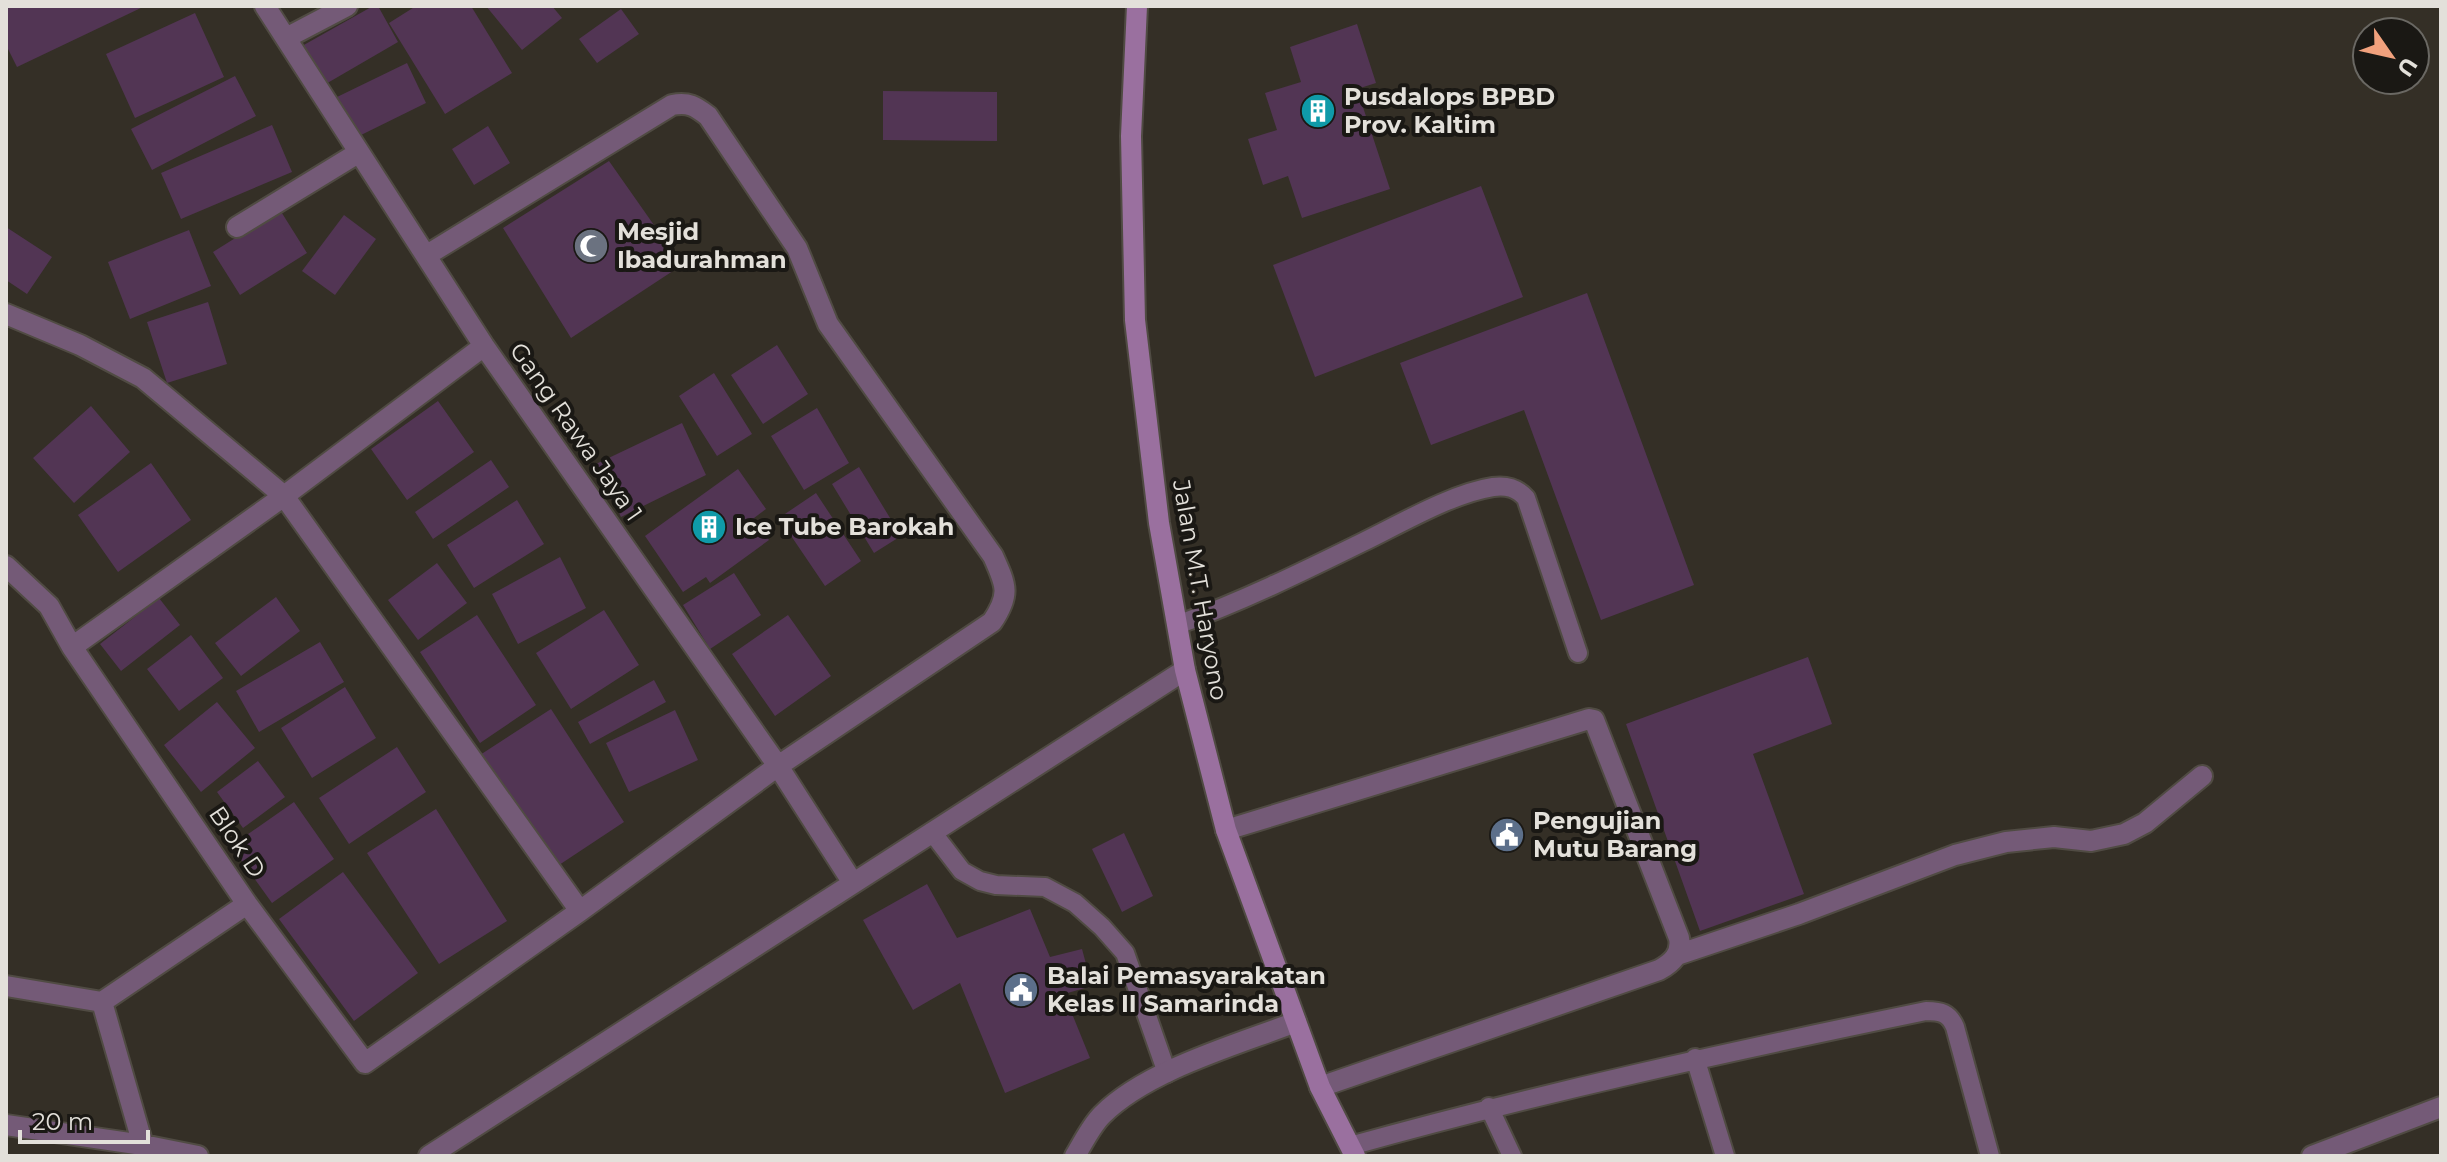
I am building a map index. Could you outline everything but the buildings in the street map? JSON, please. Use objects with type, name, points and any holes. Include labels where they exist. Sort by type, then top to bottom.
[{"type":"main road","name":"Jalan M.T. Haryono","points":[[1137,6],[1131,136],[1135,320],[1159,523],[1185,670],[1226,830],[1320,1087],[1352,1151]]},
{"type":"street","name":"Gang Rawa Jaya 1","points":[[265,6],[484,346],[778,766],[853,883]]},
{"type":"street","points":[[286,38],[347,6]]},
{"type":"street","points":[[6,314],[80,345],[143,378],[284,496],[580,911],[778,766],[992,622],[1004,604],[1005,583],[993,556],[828,324],[797,248],[708,116],[686,103],[672,105],[427,255]]},
{"type":"street","points":[[237,227],[358,153]]},
{"type":"street","points":[[72,647],[284,496],[484,346]]},
{"type":"street","name":"Blok D","points":[[6,566],[49,606],[72,647],[247,904],[365,1063],[580,911]]},
{"type":"street","points":[[429,1156],[1185,670]]},
{"type":"street","points":[[1226,830],[1594,720],[1679,938],[1677,955]]},
{"type":"street","points":[[1320,1087],[1659,970],[1677,955],[1799,914],[1955,855],[2006,842],[2054,837],[2091,841],[2124,834],[2145,823],[2202,776]]},
{"type":"street","points":[[6,986],[102,1002],[247,904]]},
{"type":"street","points":[[102,1002],[143,1145]]},
{"type":"street","points":[[1075,1156],[1100,1117],[1127,1094],[1167,1073],[1296,1022]]},
{"type":"street","points":[[2312,1156],[2441,1107]]},
{"type":"street","points":[[6,1125],[198,1156]]},
{"type":"lane","points":[[1177,625],[1294,576],[1415,516],[1475,492],[1507,487],[1519,490],[1526,498],[1578,653]]},
{"type":"lane","points":[[932,832],[962,871],[996,885],[1045,887],[1075,903],[1102,927],[1125,953],[1167,1073]]},
{"type":"lane","points":[[1352,1151],[1489,1107],[1695,1058],[1926,1011],[1940,1011],[1950,1017],[1955,1027],[1990,1156]]},
{"type":"lane","points":[[1695,1058],[1725,1156]]},
{"type":"lane","points":[[1489,1107],[1512,1156]]},
{"type":"place","name":"Pusdalops BPBD Prov. Kaltim","points":[[1318,111]]},
{"type":"place","name":"Mesjid Ibadurahman","points":[[591,246]]},
{"type":"place","name":"Ice Tube Barokah","points":[[709,527]]},
{"type":"place","name":"Pengujian Mutu Barang","points":[[1507,835]]},
{"type":"place","name":"Balai Pemasyarakatan Kelas II Samarinda","points":[[1021,990]]}]
